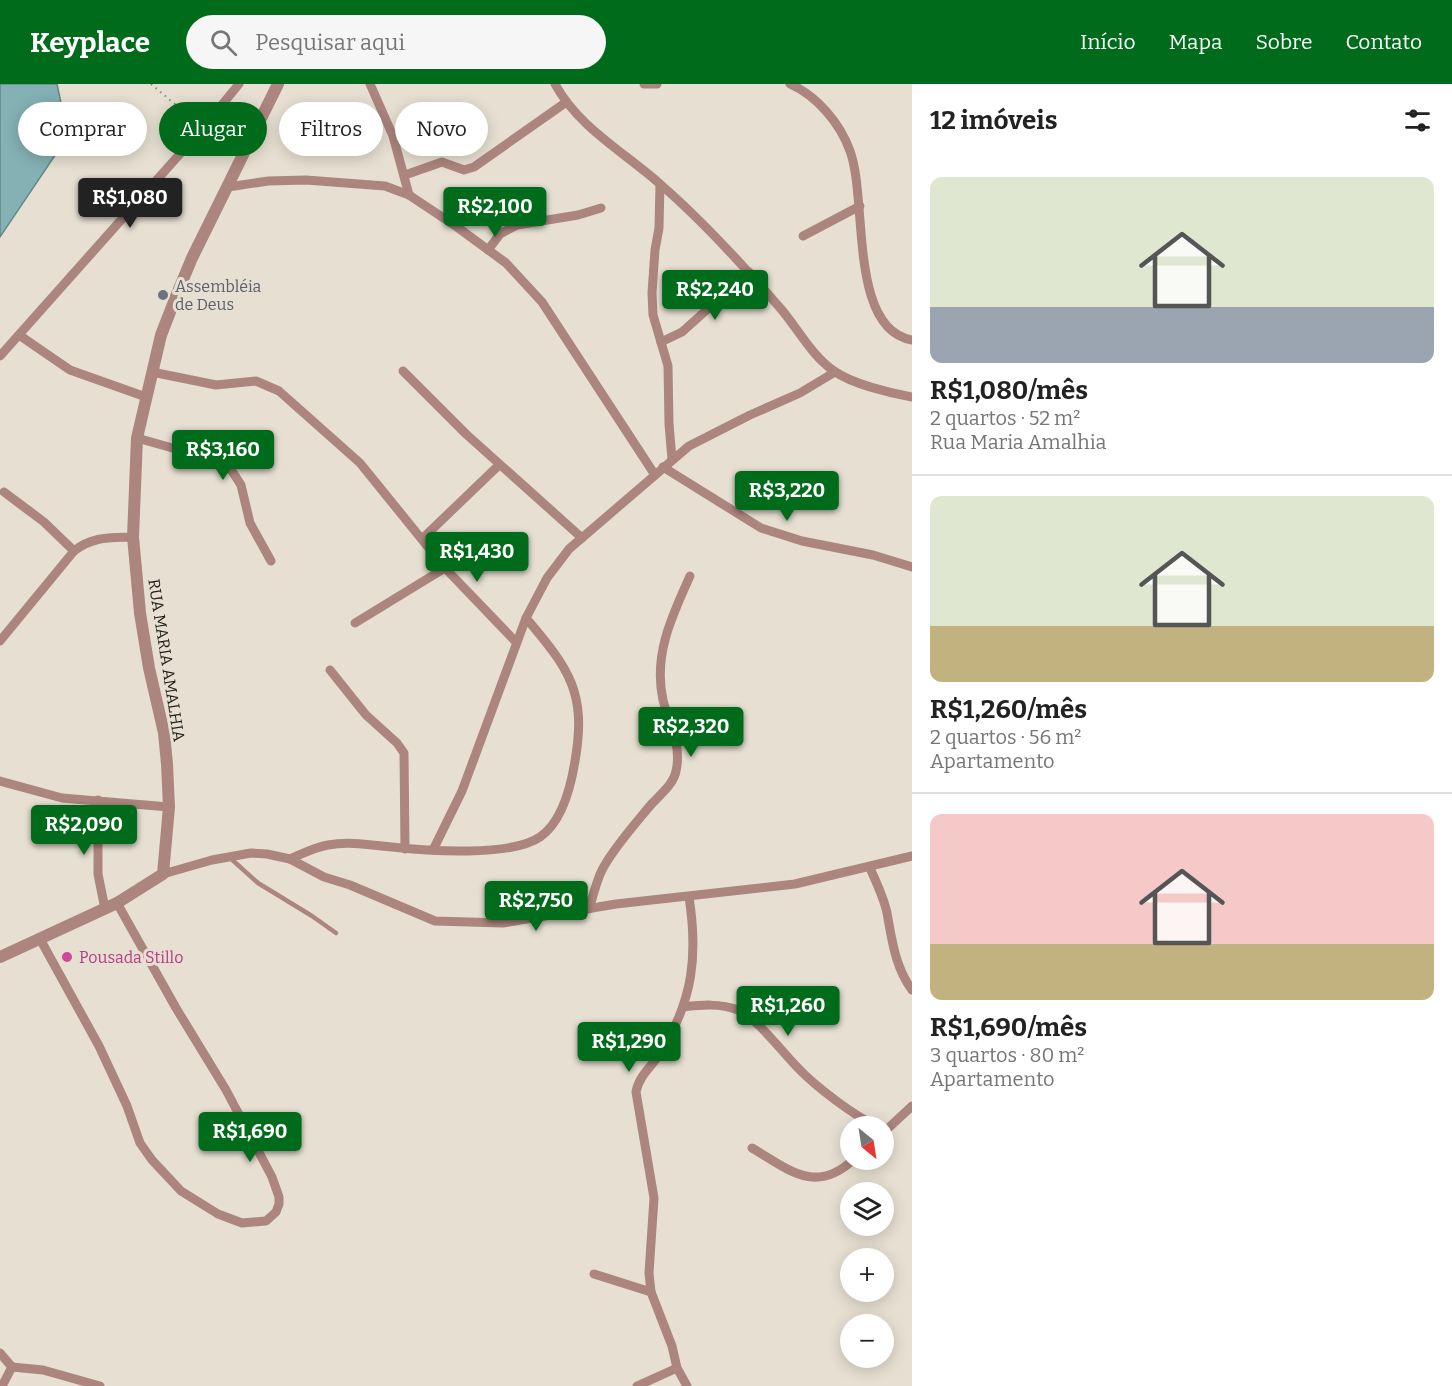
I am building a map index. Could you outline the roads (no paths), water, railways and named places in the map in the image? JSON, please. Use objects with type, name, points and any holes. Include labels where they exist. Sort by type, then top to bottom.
[{"type":"street","points":[[0,356],[203,128],[239,84]]},
{"type":"street","name":"RUA MARIA AMALHIA","points":[[163,874],[169,807],[164,733],[149,668],[140,613],[133,537],[136,438],[161,335],[177,294],[192,258],[278,84]]},
{"type":"street","points":[[370,84],[393,136],[409,195]]},
{"type":"street","points":[[555,84],[565,103],[584,122],[660,184],[708,228],[835,372],[867,385],[912,397]]},
{"type":"street","points":[[644,84],[657,84]]},
{"type":"street","points":[[790,84],[814,99],[837,126],[850,150],[860,206],[870,298],[885,325],[893,332],[912,340]]},
{"type":"street","points":[[405,175],[441,162],[464,170],[474,167],[565,103]]},
{"type":"street","points":[[228,187],[306,180],[385,186],[409,195],[506,263],[542,302],[655,475]]},
{"type":"street","points":[[660,184],[659,228],[652,293],[653,315],[669,376],[672,459]]},
{"type":"street","points":[[802,236],[860,206]]},
{"type":"street","points":[[488,250],[504,231],[517,225],[578,215],[602,208]]},
{"type":"street","points":[[661,342],[682,332],[749,272]]},
{"type":"street","points":[[20,335],[70,370],[146,397]]},
{"type":"street","points":[[403,371],[499,465],[582,538]]},
{"type":"street","points":[[152,372],[216,385],[256,381],[279,391],[360,463],[445,568],[516,642]]},
{"type":"street","points":[[433,850],[462,790],[526,618],[558,563],[582,538],[688,446],[800,393],[835,372]]},
{"type":"street","points":[[136,438],[215,460],[232,471],[241,485],[250,523],[272,561]]},
{"type":"street","points":[[422,539],[499,465]]},
{"type":"street","points":[[663,467],[761,528],[802,541],[873,555],[912,567]]},
{"type":"street","points":[[4,492],[33,513],[74,551]]},
{"type":"street","points":[[2,634],[74,551],[84,543],[95,538],[133,537]]},
{"type":"street","points":[[355,623],[445,568]]},
{"type":"street","points":[[589,909],[602,870],[650,806],[671,784],[676,772],[677,743],[663,701],[659,677],[660,659],[674,612],[690,576]]},
{"type":"street","points":[[290,859],[327,845],[355,843],[405,849],[487,851],[519,846],[539,838],[552,825],[568,794],[580,719],[571,681],[555,651],[526,618]]},
{"type":"street","points":[[330,670],[366,714],[397,742],[404,753],[405,849]]},
{"type":"street","points":[[0,781],[43,794],[169,807]]},
{"type":"street","points":[[98,800],[98,874],[105,909]]},
{"type":"street","points":[[0,957],[117,903],[163,874],[212,860],[251,853],[290,859],[324,877],[350,885],[435,921],[503,923],[616,904],[795,884],[870,868],[912,856]]},
{"type":"street","points":[[870,868],[886,911],[900,969],[912,990]]},
{"type":"street","points":[[687,1386],[677,1368],[672,1346],[651,1292],[649,1273],[654,1198],[636,1092],[642,1077],[662,1051],[683,1007],[693,965],[695,933],[690,897]]},
{"type":"street","points":[[40,939],[99,1046],[127,1106],[140,1143],[152,1160],[181,1191],[218,1214],[242,1222],[266,1221],[276,1212],[279,1204],[272,1177],[226,1090],[176,1008],[117,903]]},
{"type":"street","points":[[683,1007],[706,1004],[739,1010],[765,1031],[801,1071],[858,1116]]},
{"type":"street","points":[[894,1120],[912,1106]]},
{"type":"street","points":[[752,1148],[803,1178],[829,1175],[840,1168]]},
{"type":"street","points":[[594,1274],[651,1292]]},
{"type":"street","points":[[0,1353],[12,1367],[43,1370],[100,1386]]},
{"type":"street","points":[[2,1386],[12,1367]]},
{"type":"street","points":[[637,1386],[677,1368]]},
{"type":"lane","points":[[229,857],[258,884],[336,933]]},
{"type":"water","points":[[0,84],[57,84],[61,102],[18,102],[18,156],[55,156],[0,237]]},
{"type":"place","name":"Assembléia de Deus","points":[[163,295]]},
{"type":"place","name":"Pousada Stillo","points":[[67,957]]}]
